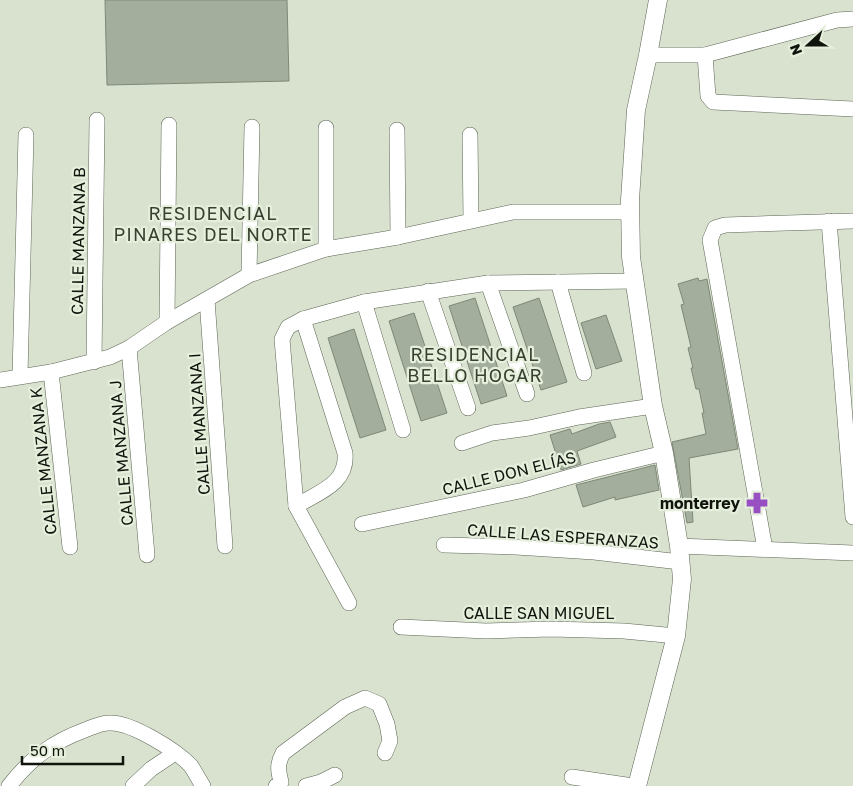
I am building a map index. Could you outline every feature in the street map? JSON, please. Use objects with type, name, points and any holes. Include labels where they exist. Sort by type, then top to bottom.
[{"type":"street","points":[[637,786],[676,636],[682,579],[680,554],[664,453],[653,406],[632,257],[631,212],[636,110],[658,0]]},
{"type":"street","points":[[648,55],[704,55],[836,20],[853,19]]},
{"type":"street","points":[[704,55],[708,96],[713,102],[853,109]]},
{"type":"street","name":"CALLE MANZANA B","points":[[94,362],[97,120]]},
{"type":"street","points":[[167,322],[168,125]]},
{"type":"street","points":[[249,275],[252,127]]},
{"type":"street","points":[[326,128],[326,249]]},
{"type":"street","points":[[397,130],[398,237]]},
{"type":"street","points":[[20,376],[26,136]]},
{"type":"street","points":[[470,136],[471,220]]},
{"type":"street","points":[[0,380],[51,372],[110,357],[129,348],[167,322],[249,275],[326,249],[398,237],[512,212],[631,212]]},
{"type":"street","points":[[829,221],[853,517]]},
{"type":"street","points":[[765,549],[710,240],[715,228],[726,225],[853,221]]},
{"type":"street","points":[[558,282],[584,373]]},
{"type":"street","points":[[350,603],[296,506],[282,339],[288,327],[302,318],[364,302],[488,283],[635,282]]},
{"type":"street","points":[[488,283],[527,394]]},
{"type":"street","points":[[428,291],[468,408]]},
{"type":"street","name":"CALLE MANZANA I","points":[[207,300],[225,546]]},
{"type":"street","points":[[364,302],[403,430]]},
{"type":"street","points":[[296,506],[334,483],[342,474],[346,464],[345,453],[302,318]]},
{"type":"street","name":"CALLE MANZANA J","points":[[129,348],[148,555]]},
{"type":"street","name":"CALLE MANZANA K","points":[[51,372],[70,547]]},
{"type":"street","points":[[462,443],[492,433],[653,406]]},
{"type":"street","name":"CALLE DON ELÍAS","points":[[362,524],[524,490],[664,453]]},
{"type":"street","name":"CALLE LAS ESPERANZAS","points":[[444,545],[516,547],[584,552],[680,554],[765,549],[853,553]]},
{"type":"street","name":"CALLE SAN MIGUEL","points":[[401,626],[486,631],[551,629],[624,631],[676,636]]},
{"type":"street","points":[[283,785],[278,770],[278,762],[284,753],[345,707],[365,698],[379,704],[387,724],[390,740],[385,753]]},
{"type":"street","points":[[0,782],[9,786],[22,768],[65,737],[108,722],[120,724],[165,744],[191,766],[203,786]]},
{"type":"street","points":[[133,786],[152,769],[175,753]]},
{"type":"street","points":[[306,786],[321,782],[335,774]]},
{"type":"street","points":[[572,777],[632,786]]},
{"type":"building","points":[[105,0],[287,0],[289,81],[107,85]]},
{"type":"building","points":[[698,278],[699,281],[707,279],[738,449],[689,458],[693,522],[687,523],[672,442],[706,434],[699,389],[696,389],[691,368],[693,368],[688,348],[691,347],[681,305],[684,304],[678,284]]},
{"type":"building","points":[[475,298],[507,396],[481,404],[449,306]]},
{"type":"building","points":[[539,298],[567,382],[541,390],[513,307]]},
{"type":"building","points":[[414,313],[447,413],[421,421],[389,321]]},
{"type":"building","points":[[606,315],[622,361],[596,369],[581,323]]},
{"type":"building","points":[[354,329],[386,430],[360,438],[328,338]]},
{"type":"building","points":[[610,422],[616,437],[577,451],[581,464],[561,470],[550,435],[570,429],[572,434]]},
{"type":"building","points":[[655,465],[659,490],[615,500],[615,497],[583,507],[576,485]]},
{"type":"place","name":"monterrey","points":[[757,503]]},
{"type":"district","name":"RESIDENCIAL PINARES DEL NORTE","points":[[213,224]]},
{"type":"district","name":"RESIDENCIAL BELLO HOGAR","points":[[475,365]]}]
